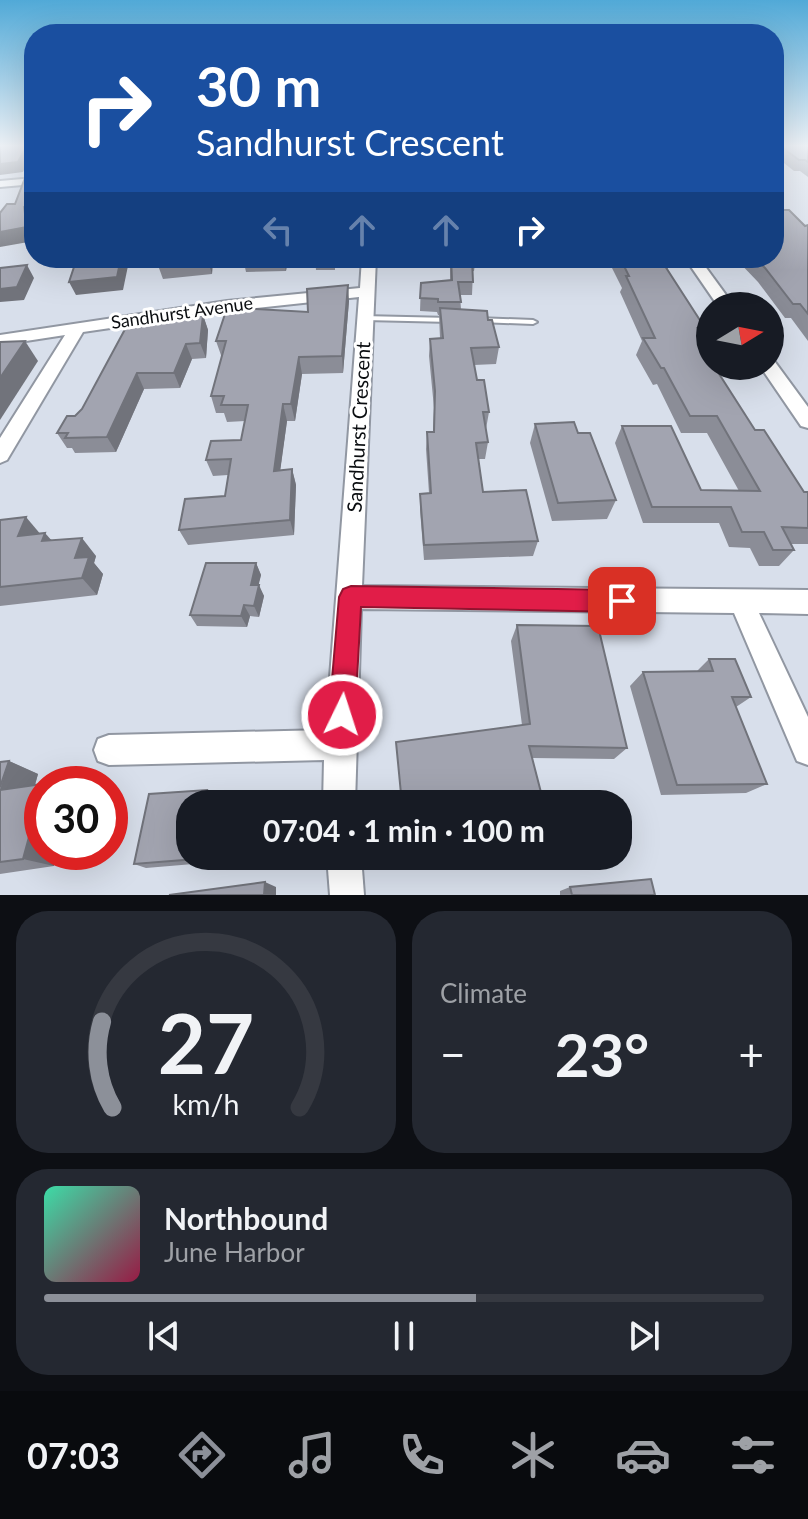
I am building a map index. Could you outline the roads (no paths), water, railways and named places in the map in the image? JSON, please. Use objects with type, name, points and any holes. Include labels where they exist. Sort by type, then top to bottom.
[{"type":"street","name":"Sandhurst Crescent","points":[[339,790],[368,268]]},
{"type":"street","points":[[699,268],[716,292]]},
{"type":"street","name":"Sandhurst Avenue","points":[[0,340],[227,306],[365,292]]},
{"type":"street","points":[[0,455],[78,328]]},
{"type":"street","points":[[779,380],[808,421]]},
{"type":"street","points":[[351,597],[806,605]]},
{"type":"street","points":[[742,603],[808,750]]},
{"type":"street","points":[[109,750],[340,745]]},
{"type":"street","points":[[345,870],[347,895]]},
{"type":"lane","points":[[365,318],[457,320]]},
{"type":"lane","points":[[472,320],[533,322]]}]
